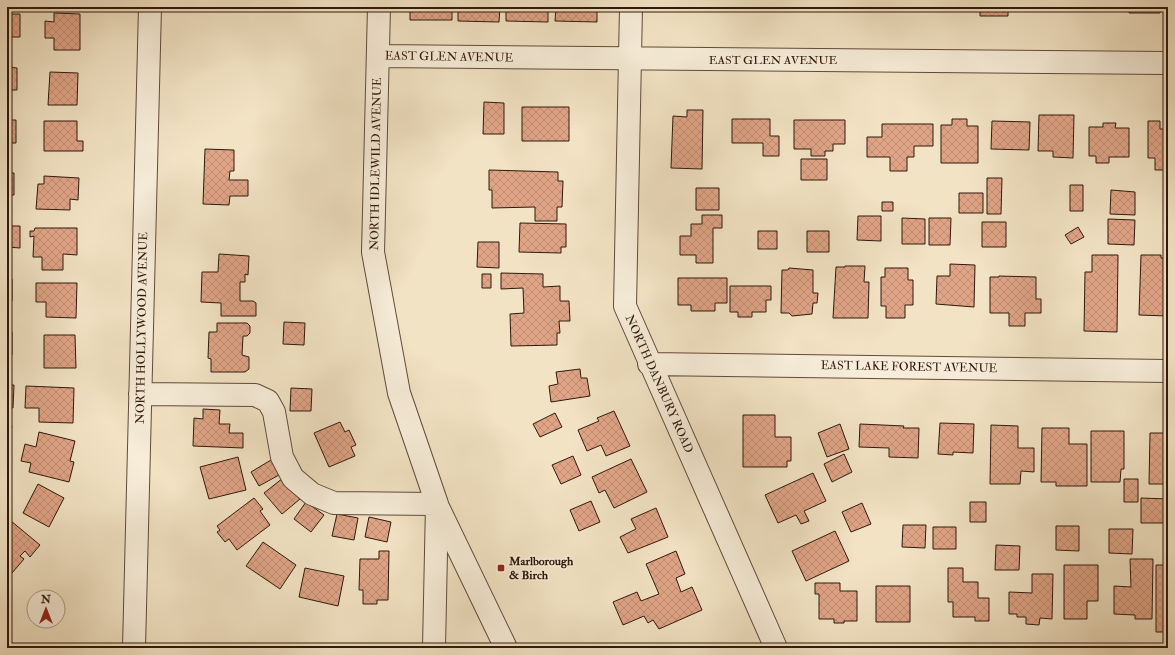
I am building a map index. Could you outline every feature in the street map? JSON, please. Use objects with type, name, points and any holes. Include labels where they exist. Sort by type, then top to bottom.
[{"type":"street","name":"NORTH HOLLYWOOD AVENUE","points":[[134,648],[150,7]]},
{"type":"street","name":"NORTH IDLEWILD AVENUE","points":[[379,7],[373,252],[399,393],[437,504],[434,648]]},
{"type":"street","name":"NORTH DANBURY ROAD","points":[[631,7],[624,306],[776,648]]},
{"type":"street","name":"EAST GLEN AVENUE","points":[[379,56],[1168,63]]},
{"type":"street","name":"EAST LAKE FOREST AVENUE","points":[[649,364],[1168,371]]},
{"type":"street","points":[[140,394],[255,395],[268,401],[274,412],[282,457],[293,478],[312,494],[334,503],[437,504],[506,648]]},
{"type":"street","points":[[435,625],[443,588],[450,574],[463,559]]},
{"type":"building","points":[[56,7],[76,7],[76,9],[56,9]]},
{"type":"building","points":[[410,7],[452,7],[452,20],[410,20]]},
{"type":"building","points":[[458,7],[500,7],[499,22],[458,21]]},
{"type":"building","points":[[506,7],[548,7],[548,22],[506,21]]},
{"type":"building","points":[[556,7],[597,7],[597,22],[555,21]]},
{"type":"building","points":[[980,7],[1008,7],[1008,16],[980,16]]},
{"type":"building","points":[[1026,7],[1049,7],[1049,11],[1026,11]]},
{"type":"building","points":[[1094,7],[1107,7],[1107,9],[1094,9]]},
{"type":"building","points":[[1129,7],[1168,7],[1168,9],[1160,9],[1160,13],[1129,13]]},
{"type":"building","points":[[54,13],[80,14],[80,50],[54,50],[54,38],[45,38],[45,21],[54,22]]},
{"type":"building","points":[[7,14],[20,14],[20,37],[7,37]]},
{"type":"building","points":[[7,67],[17,68],[17,90],[7,90]]},
{"type":"building","points":[[50,72],[78,73],[77,105],[48,105]]},
{"type":"building","points":[[484,102],[504,103],[504,134],[483,134]]},
{"type":"building","points":[[522,107],[569,107],[569,141],[522,141]]},
{"type":"building","points":[[687,110],[703,110],[702,169],[671,168],[673,116],[687,117]]},
{"type":"building","points":[[1039,115],[1074,115],[1073,158],[1053,157],[1053,151],[1038,151]]},
{"type":"building","points":[[732,119],[770,119],[770,136],[779,136],[779,156],[763,156],[763,143],[732,143]]},
{"type":"building","points":[[952,119],[967,119],[967,126],[978,126],[978,163],[941,163],[941,125],[952,125]]},
{"type":"building","points":[[7,120],[16,120],[16,143],[7,143]]},
{"type":"building","points":[[794,120],[845,120],[845,144],[833,144],[833,151],[825,151],[825,156],[811,156],[811,149],[794,149]]},
{"type":"building","points":[[44,121],[77,121],[77,141],[83,141],[83,151],[44,151]]},
{"type":"building","points":[[992,121],[1030,122],[1029,150],[991,149]]},
{"type":"building","points":[[1148,121],[1160,121],[1160,129],[1168,129],[1168,170],[1155,170],[1155,158],[1148,158]]},
{"type":"building","points":[[1103,123],[1116,123],[1115,128],[1129,128],[1129,157],[1109,157],[1109,163],[1096,163],[1096,156],[1089,156],[1089,127],[1103,127]]},
{"type":"building","points":[[882,124],[933,124],[933,146],[914,146],[914,157],[907,157],[907,171],[890,171],[890,157],[867,157],[867,137],[882,137]]},
{"type":"building","points":[[205,149],[234,150],[234,171],[230,171],[229,180],[248,180],[248,196],[230,196],[229,205],[203,204]]},
{"type":"building","points":[[801,159],[827,159],[827,180],[801,180]]},
{"type":"building","points":[[489,170],[558,172],[558,181],[563,181],[562,207],[557,207],[557,221],[535,221],[535,207],[492,208],[492,190],[489,190]]},
{"type":"building","points":[[7,173],[14,173],[14,195],[7,195]]},
{"type":"building","points":[[44,176],[79,178],[78,200],[70,199],[70,210],[36,209],[38,184],[44,184]]},
{"type":"building","points":[[987,178],[1002,178],[1001,214],[987,214]]},
{"type":"building","points":[[1070,185],[1083,185],[1083,211],[1070,211]]},
{"type":"building","points":[[696,188],[719,188],[719,210],[696,210]]},
{"type":"building","points":[[1111,190],[1135,192],[1135,215],[1110,214]]},
{"type":"building","points":[[959,193],[983,193],[983,213],[959,213]]},
{"type":"building","points":[[882,202],[893,202],[893,211],[882,211]]},
{"type":"building","points":[[702,215],[722,215],[722,228],[713,228],[713,263],[696,263],[696,255],[680,255],[680,236],[691,236],[691,224],[702,224]]},
{"type":"building","points":[[858,216],[881,216],[881,241],[857,240]]},
{"type":"building","points":[[902,218],[925,219],[925,244],[902,244]]},
{"type":"building","points":[[929,218],[951,218],[950,245],[929,245]]},
{"type":"building","points":[[1108,219],[1135,220],[1134,245],[1108,244]]},
{"type":"building","points":[[982,222],[1006,222],[1006,247],[982,247]]},
{"type":"building","points":[[520,223],[566,224],[566,247],[561,247],[561,253],[519,252]]},
{"type":"building","points":[[7,226],[20,226],[20,248],[7,247]]},
{"type":"building","points":[[1078,227],[1084,237],[1071,244],[1065,235]]},
{"type":"building","points":[[35,228],[77,228],[77,255],[63,254],[63,270],[42,270],[42,257],[33,257],[34,236],[30,237],[30,231],[34,231]]},
{"type":"building","points":[[758,231],[777,231],[777,249],[758,249]]},
{"type":"building","points":[[807,231],[829,231],[829,252],[807,252]]},
{"type":"building","points":[[478,242],[499,242],[499,268],[477,267]]},
{"type":"building","points":[[219,254],[249,256],[248,275],[245,274],[245,282],[240,282],[240,301],[253,301],[256,303],[256,316],[221,316],[221,303],[201,302],[202,272],[218,272]]},
{"type":"building","points":[[1092,255],[1118,255],[1117,332],[1084,331],[1085,272],[1092,272]]},
{"type":"building","points":[[1141,255],[1161,255],[1161,258],[1168,259],[1168,316],[1139,315]]},
{"type":"building","points":[[950,264],[975,265],[974,307],[936,304],[937,276],[950,276]]},
{"type":"building","points":[[865,266],[864,282],[869,282],[868,318],[833,318],[836,267]]},
{"type":"building","points":[[789,268],[813,270],[813,293],[818,293],[817,303],[813,303],[812,314],[792,316],[789,313],[781,313],[782,270],[788,270]]},
{"type":"building","points":[[885,268],[908,268],[908,280],[913,280],[913,305],[905,305],[905,318],[886,318],[886,306],[881,306],[881,277],[885,277]]},
{"type":"building","points":[[501,273],[543,274],[543,287],[560,286],[560,301],[569,301],[570,321],[559,321],[560,333],[557,333],[557,345],[511,346],[510,314],[524,313],[523,288],[501,289]]},
{"type":"building","points":[[482,274],[491,274],[491,288],[482,288]]},
{"type":"building","points":[[990,277],[1036,277],[1036,299],[1041,299],[1041,313],[1025,313],[1025,326],[1009,326],[1009,313],[990,313]]},
{"type":"building","points":[[678,278],[727,278],[727,303],[715,303],[715,311],[691,311],[691,305],[678,305]]},
{"type":"building","points":[[7,279],[12,279],[12,301],[7,301]]},
{"type":"building","points":[[36,283],[77,283],[76,318],[46,317],[46,302],[36,302]]},
{"type":"building","points":[[730,286],[771,286],[771,300],[766,300],[766,312],[752,312],[752,317],[738,317],[738,312],[730,312]]},
{"type":"building","points":[[284,322],[305,323],[304,345],[283,344]]},
{"type":"building","points":[[217,323],[247,323],[250,326],[250,333],[247,336],[243,336],[242,355],[249,357],[249,369],[245,372],[211,372],[211,359],[208,358],[209,332],[217,332]]},
{"type":"building","points":[[7,332],[12,332],[12,355],[7,354]]},
{"type":"building","points":[[44,335],[75,335],[76,368],[44,368]]},
{"type":"building","points":[[580,369],[581,378],[587,378],[590,396],[551,402],[549,386],[558,384],[556,372]]},
{"type":"building","points":[[7,385],[14,385],[13,408],[7,407]]},
{"type":"building","points":[[26,386],[74,388],[73,423],[39,422],[39,408],[25,408]]},
{"type":"building","points":[[291,388],[312,389],[311,411],[290,411]]},
{"type":"building","points":[[203,409],[220,410],[219,424],[230,424],[229,433],[243,433],[243,448],[193,446],[194,418],[203,419]]},
{"type":"building","points":[[614,411],[630,446],[606,456],[601,445],[587,451],[578,430],[599,421],[597,418]]},
{"type":"building","points":[[555,413],[562,427],[540,437],[533,424]]},
{"type":"building","points":[[743,415],[775,415],[775,437],[791,437],[791,461],[787,461],[787,467],[743,467]]},
{"type":"building","points":[[340,422],[345,432],[349,430],[356,445],[351,447],[355,456],[329,467],[314,433]]},
{"type":"building","points":[[940,423],[974,424],[973,453],[953,452],[953,455],[938,454]]},
{"type":"building","points":[[840,424],[849,449],[827,457],[818,433]]},
{"type":"building","points":[[860,424],[919,428],[918,458],[889,457],[889,448],[859,447]]},
{"type":"building","points":[[7,425],[12,426],[7,447]]},
{"type":"building","points":[[991,425],[1018,426],[1018,448],[1034,448],[1034,472],[1021,471],[1020,484],[990,484]]},
{"type":"building","points":[[1042,428],[1069,428],[1069,444],[1087,444],[1087,486],[1056,486],[1056,482],[1041,482]]},
{"type":"building","points":[[1091,431],[1124,431],[1124,469],[1121,469],[1120,482],[1091,482]]},
{"type":"building","points":[[39,432],[75,441],[70,461],[74,462],[69,482],[29,472],[31,463],[21,461],[25,444],[36,447]]},
{"type":"building","points":[[1150,433],[1168,433],[1168,484],[1149,484]]},
{"type":"building","points":[[844,454],[852,472],[832,482],[824,464]]},
{"type":"building","points":[[573,456],[581,475],[561,484],[552,465]]},
{"type":"building","points":[[238,457],[246,490],[209,499],[200,467]]},
{"type":"building","points":[[631,459],[647,492],[614,508],[605,490],[599,493],[592,477]]},
{"type":"building","points":[[271,460],[279,475],[259,486],[251,472]]},
{"type":"building","points":[[813,473],[826,501],[804,511],[809,521],[801,524],[796,515],[778,523],[765,495]]},
{"type":"building","points":[[283,478],[300,499],[282,514],[264,493]]},
{"type":"building","points":[[1124,479],[1138,479],[1138,502],[1124,502]]},
{"type":"building","points":[[38,484],[64,498],[49,527],[23,513]]},
{"type":"building","points":[[254,498],[263,509],[260,511],[270,525],[237,550],[229,539],[225,542],[217,532],[220,530],[217,526]]},
{"type":"building","points":[[1141,498],[1168,499],[1168,523],[1141,523]]},
{"type":"building","points":[[591,501],[600,522],[579,531],[570,510]]},
{"type":"building","points":[[306,502],[324,515],[311,532],[294,519]]},
{"type":"building","points":[[970,502],[986,502],[986,522],[970,522]]},
{"type":"building","points":[[862,503],[871,524],[851,532],[842,512]]},
{"type":"building","points":[[656,508],[668,537],[628,553],[620,537],[636,529],[631,519]]},
{"type":"building","points":[[337,514],[358,518],[354,540],[332,536]]},
{"type":"building","points":[[369,517],[391,522],[387,542],[365,537]]},
{"type":"building","points":[[11,521],[40,545],[30,557],[25,551],[20,556],[24,559],[12,573],[7,569],[7,525]]},
{"type":"building","points":[[903,525],[926,525],[925,548],[902,547]]},
{"type":"building","points":[[1056,526],[1079,526],[1079,551],[1056,550]]},
{"type":"building","points":[[933,527],[956,527],[956,549],[933,549]]},
{"type":"building","points":[[1109,529],[1133,529],[1132,554],[1109,553]]},
{"type":"building","points":[[835,531],[849,561],[806,581],[792,551]]},
{"type":"building","points":[[263,542],[296,565],[280,589],[246,566]]},
{"type":"building","points":[[996,545],[1020,546],[1019,570],[995,570]]},
{"type":"building","points":[[379,551],[389,551],[388,600],[377,600],[377,604],[363,604],[363,590],[359,590],[360,559],[379,559]]},
{"type":"building","points":[[676,551],[685,574],[676,578],[681,592],[692,587],[702,610],[659,629],[653,620],[648,623],[644,616],[623,625],[613,602],[637,592],[641,601],[659,594],[646,564]]},
{"type":"building","points":[[1130,559],[1153,559],[1152,619],[1135,619],[1135,615],[1114,614],[1114,586],[1131,587]]},
{"type":"building","points":[[1064,565],[1098,565],[1098,601],[1087,601],[1087,619],[1064,619]]},
{"type":"building","points":[[1156,565],[1168,565],[1168,632],[1156,632]]},
{"type":"building","points":[[305,568],[344,576],[338,606],[299,597]]},
{"type":"building","points":[[948,568],[963,568],[963,582],[978,582],[978,598],[989,598],[989,621],[975,621],[975,617],[953,617],[953,602],[948,602]]},
{"type":"building","points":[[1032,574],[1053,574],[1052,619],[1040,618],[1039,625],[1026,624],[1026,617],[1017,617],[1017,614],[1009,614],[1009,592],[1032,593]]},
{"type":"building","points":[[815,583],[840,583],[840,591],[857,591],[857,621],[834,623],[834,619],[819,619],[819,594],[815,594]]},
{"type":"building","points":[[876,586],[910,586],[910,622],[876,622]]},
{"type":"place","name":"Marlborough & Birch","points":[[501,568]]}]
